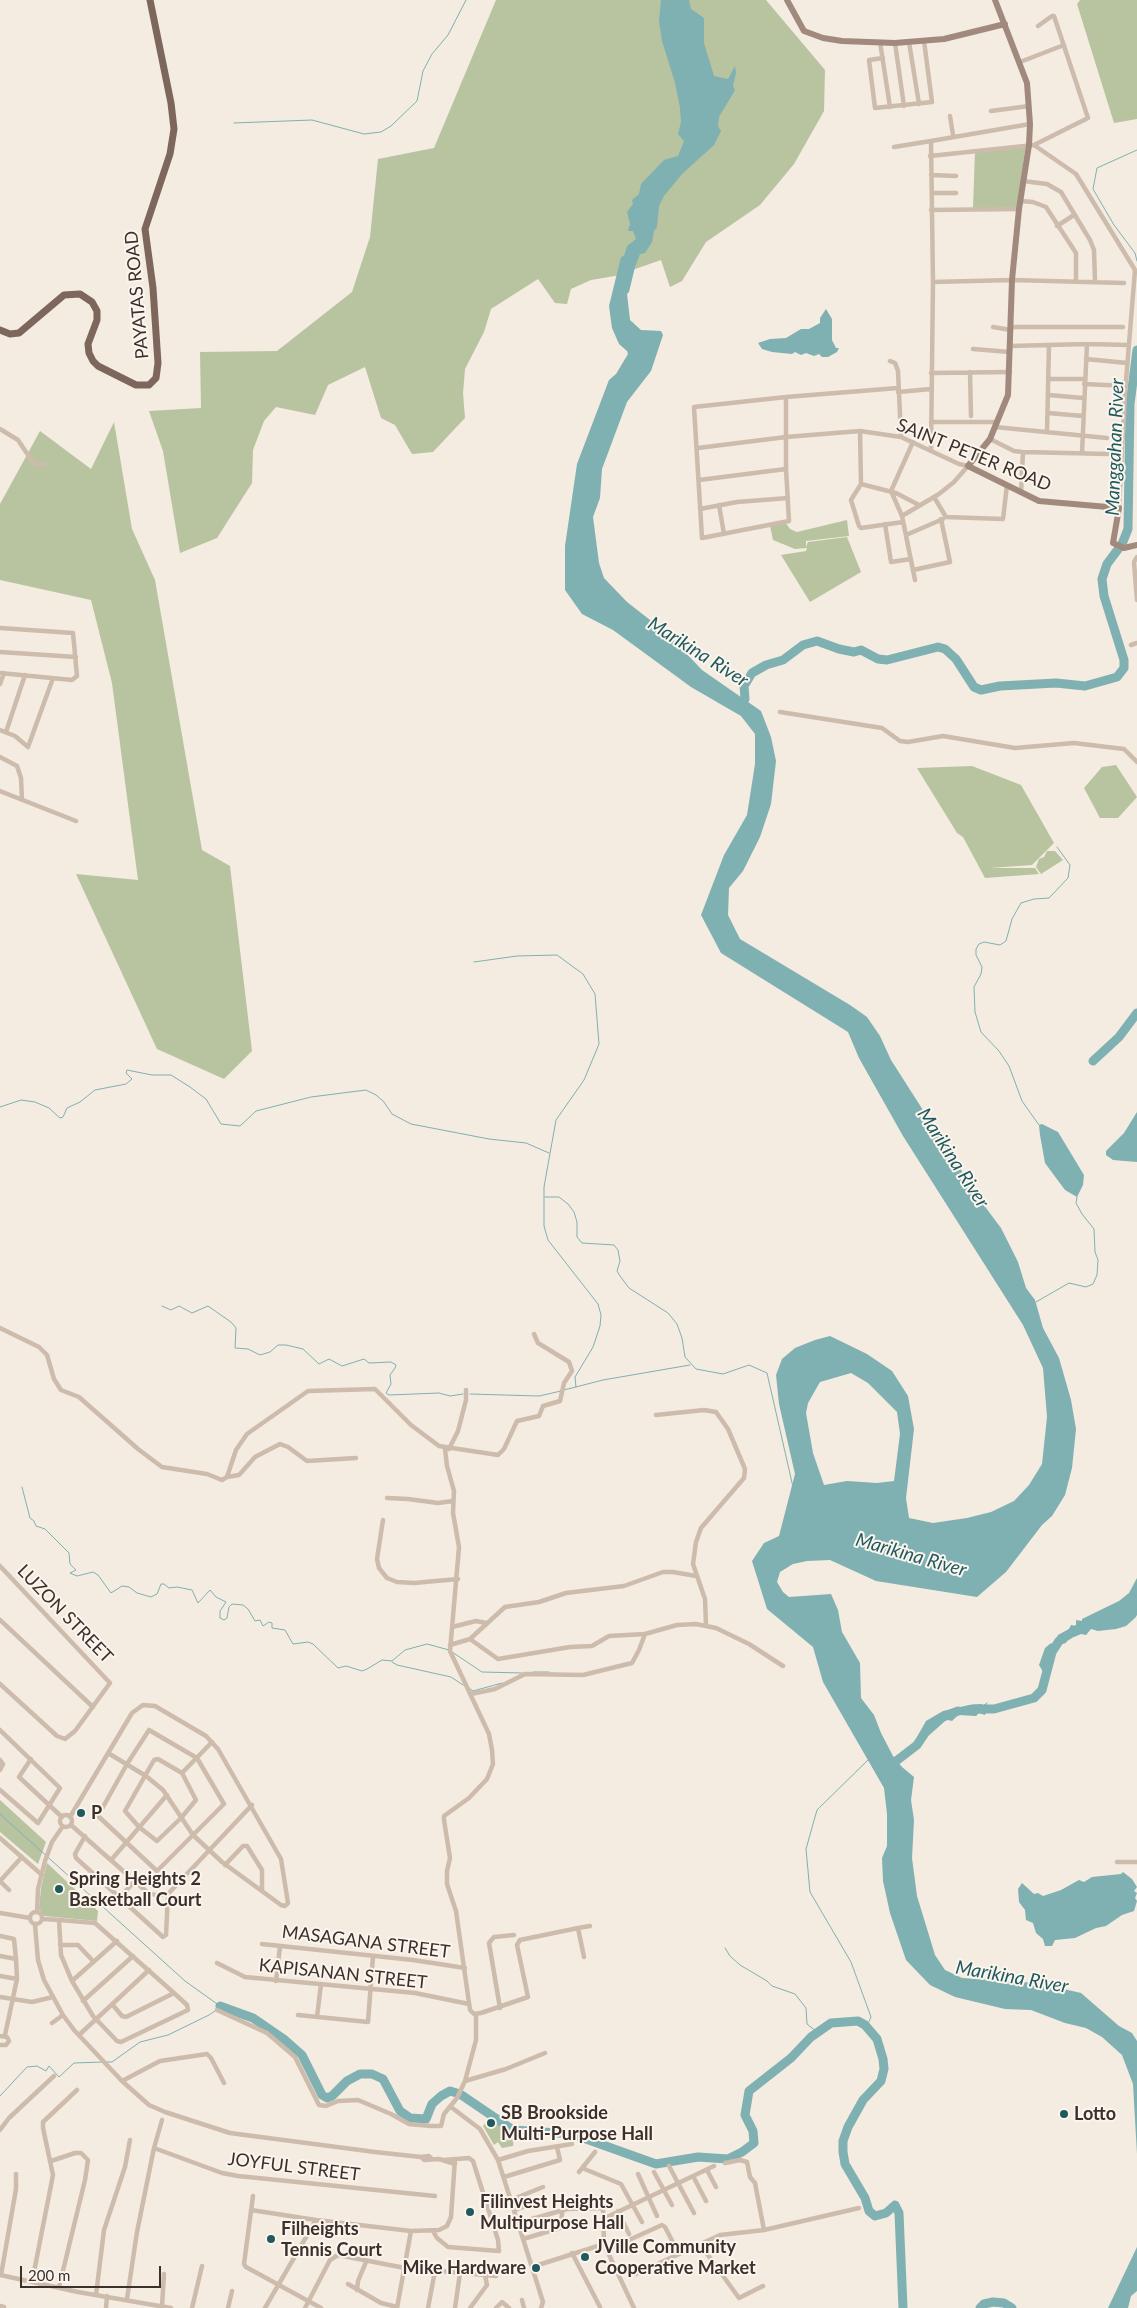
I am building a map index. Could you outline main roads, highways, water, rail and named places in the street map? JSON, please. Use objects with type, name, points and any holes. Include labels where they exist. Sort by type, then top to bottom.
[{"type":"main road","name":"PAYATAS ROAD","points":[[0,330],[10,334],[19,333],[64,295],[80,294],[92,302],[97,311],[98,320],[88,349],[96,364],[128,382],[140,386],[149,385],[156,378],[158,363],[153,288],[145,229],[170,154],[174,130],[171,103],[150,0]]},
{"type":"water","name":"Marikina River","points":[[661,0],[689,0],[691,9],[704,18],[704,43],[714,76],[728,79],[735,66],[736,73],[733,86],[735,90],[719,117],[718,126],[721,131],[714,145],[682,174],[664,196],[659,206],[657,227],[654,231],[652,242],[645,253],[640,254],[627,294],[630,320],[641,330],[661,331],[663,335],[651,371],[627,402],[602,469],[600,498],[593,517],[599,563],[604,578],[627,602],[668,634],[702,670],[761,711],[771,737],[776,761],[771,804],[760,837],[743,871],[729,888],[728,915],[740,939],[850,1005],[867,1017],[880,1036],[891,1060],[983,1204],[1001,1228],[1018,1262],[1026,1288],[1035,1300],[1043,1328],[1059,1358],[1071,1400],[1076,1429],[1072,1468],[1065,1495],[1052,1516],[1042,1525],[1006,1572],[977,1597],[876,1581],[830,1560],[793,1564],[780,1572],[777,1582],[783,1592],[789,1597],[831,1594],[838,1610],[842,1632],[860,1663],[861,1698],[874,1715],[893,1756],[914,1777],[911,1800],[914,1820],[912,1858],[917,1896],[935,1955],[945,1970],[962,1978],[1037,1983],[1081,1993],[1119,2026],[1132,2033],[1137,2041],[1137,2154],[1133,2084],[1122,2055],[1102,2037],[1086,2028],[1065,2023],[1031,2010],[1005,2009],[955,1997],[930,1985],[906,1960],[890,1913],[883,1881],[882,1858],[887,1846],[887,1814],[884,1788],[823,1682],[813,1647],[767,1609],[752,1561],[764,1543],[779,1536],[795,1474],[779,1404],[776,1375],[782,1359],[795,1348],[830,1336],[867,1354],[892,1371],[908,1396],[914,1429],[906,1498],[909,1518],[933,1523],[967,1518],[991,1512],[1014,1501],[1029,1485],[1042,1464],[1047,1417],[1043,1368],[1023,1325],[903,1136],[859,1058],[848,1032],[721,953],[701,915],[724,855],[747,815],[755,764],[755,734],[741,716],[691,687],[613,630],[582,614],[565,590],[565,546],[577,464],[609,380],[616,374],[628,354],[619,344],[612,328],[609,306],[621,257],[624,256],[627,246],[636,239],[633,231],[628,231],[630,224],[627,212],[633,204],[632,200],[639,194],[641,184],[664,160],[678,156],[684,141],[678,134],[681,122],[680,108],[675,83],[662,41],[659,21]],"holes":[[[851,1373],[868,1383],[897,1412],[900,1434],[894,1481],[877,1483],[847,1481],[824,1485],[813,1453],[806,1413],[808,1403],[820,1382]]]},
{"type":"water","points":[[826,309],[832,319],[832,340],[836,348],[839,348],[837,352],[828,357],[822,357],[819,354],[814,356],[806,353],[801,355],[795,352],[792,354],[772,352],[762,349],[758,343],[770,339],[786,338],[801,329],[809,329],[820,323],[820,318]]},
{"type":"water","points":[[1137,1112],[1137,1162],[1113,1160],[1106,1155],[1106,1151],[1124,1133]]},
{"type":"water","points":[[1042,1124],[1058,1132],[1084,1175],[1083,1185],[1077,1197],[1065,1190],[1045,1163],[1039,1125]]},
{"type":"water","points":[[1137,1578],[1137,1615],[1135,1618],[1126,1626],[1116,1629],[1098,1631],[1091,1629],[1086,1635],[1081,1634],[1074,1637],[1075,1634],[1069,1633],[1066,1643],[1053,1646],[1047,1663],[1049,1678],[1044,1679],[1040,1685],[1045,1675],[1039,1665],[1045,1648],[1051,1643],[1053,1645],[1058,1635],[1069,1629],[1071,1625],[1076,1626],[1076,1620],[1082,1621],[1082,1619],[1119,1601],[1129,1593]]},
{"type":"water","points":[[988,1702],[984,1708],[985,1715],[979,1713],[976,1716],[958,1715],[952,1721],[948,1720],[949,1715],[947,1715],[941,1718],[934,1726],[927,1729],[921,1739],[917,1737],[926,1721],[943,1711],[969,1705],[982,1704],[982,1706]]},
{"type":"water","points":[[1123,1872],[1132,1879],[1137,1887],[1134,1891],[1137,1893],[1135,1898],[1137,1901],[1134,1911],[1122,1915],[1106,1926],[1096,1928],[1075,1938],[1055,1940],[1052,1946],[1045,1946],[1043,1939],[1036,1933],[1033,1923],[1026,1920],[1025,1910],[1019,1902],[1018,1889],[1022,1883],[1034,1894],[1038,1893],[1043,1896],[1061,1890],[1079,1880],[1084,1882],[1092,1877],[1121,1874]]},
{"type":"water","points":[[1137,2247],[1137,2291],[1131,2296],[1128,2308],[1108,2308]]},
{"type":"waterway","points":[[234,123],[312,120],[364,134],[381,132],[391,126],[417,101],[423,71],[432,54],[448,35],[466,0]]},
{"type":"waterway","points":[[1137,150],[1097,168],[1093,189],[1114,225],[1135,253],[1137,261]]},
{"type":"waterway","name":"Manggahan River","points":[[745,699],[744,686],[752,673],[766,665],[783,660],[803,645],[817,641],[839,649],[854,652],[861,650],[878,659],[887,660],[938,647],[945,649],[956,659],[974,687],[981,690],[1000,686],[1056,683],[1085,686],[1117,677],[1124,668],[1124,660],[1104,596],[1102,579],[1107,564],[1122,544],[1128,529],[1130,404],[1137,350]]},
{"type":"waterway","points":[[1039,1125],[1022,1101],[1009,1066],[999,1051],[981,1032],[975,1012],[974,987],[981,974],[982,967],[976,955],[976,949],[979,944],[984,942],[1000,945],[1006,941],[1012,919],[1021,903],[1034,899],[1049,898],[1068,878],[1070,865],[1057,847]]},
{"type":"waterway","points":[[474,962],[517,956],[557,955],[583,974],[595,994],[599,1044],[584,1080],[556,1120],[544,1187],[544,1226],[548,1240],[598,1304],[601,1315],[600,1326],[593,1347],[575,1377],[576,1387]]},
{"type":"waterway","points":[[1093,1061],[1119,1037],[1137,1013]]},
{"type":"waterway","points":[[0,1107],[21,1100],[35,1102],[49,1108],[60,1118],[63,1117],[67,1108],[80,1102],[95,1090],[126,1084],[132,1079],[126,1073],[127,1070],[152,1075],[171,1075],[206,1099],[221,1124],[240,1126],[256,1111],[311,1097],[366,1090],[384,1102],[392,1114],[411,1124],[489,1139],[526,1143],[549,1153]]},
{"type":"waterway","points":[[545,1197],[559,1197],[568,1204],[574,1212],[577,1222],[577,1237],[582,1243],[614,1245],[618,1250],[620,1261],[617,1271],[620,1276],[629,1288],[668,1313],[677,1324],[682,1338],[685,1357],[696,1369],[723,1374],[749,1365],[767,1373],[793,1487]]},
{"type":"waterway","points":[[1036,1302],[1069,1283],[1086,1287],[1093,1284],[1097,1275],[1098,1260],[1095,1252],[1094,1229],[1076,1203],[1077,1197]]},
{"type":"waterway","points":[[162,1306],[171,1310],[179,1306],[192,1313],[208,1306],[231,1322],[236,1328],[235,1348],[248,1349],[260,1355],[270,1352],[278,1345],[286,1345],[303,1349],[319,1364],[329,1359],[342,1366],[364,1359],[369,1363],[391,1362],[396,1365],[390,1375],[391,1384],[386,1393],[389,1395],[439,1393],[450,1396],[463,1394]]},
{"type":"waterway","points":[[564,1390],[603,1380],[690,1365]]},
{"type":"waterway","points":[[470,1394],[539,1396],[561,1391]]},
{"type":"waterway","points":[[22,1487],[30,1518],[36,1526],[45,1529],[69,1553],[70,1564],[76,1570],[70,1573],[77,1576],[93,1572],[98,1575],[111,1593],[122,1586],[129,1587],[137,1593],[151,1597],[157,1594],[161,1584],[164,1584],[169,1588],[177,1587],[192,1590],[198,1603],[210,1590],[216,1597],[226,1602],[220,1611],[220,1618],[224,1620],[227,1618],[229,1607],[232,1604],[243,1605],[248,1609],[255,1621],[260,1620],[263,1626],[269,1622],[272,1623],[272,1628],[285,1630],[293,1644],[308,1642],[313,1644],[338,1668],[346,1666],[362,1671],[382,1660],[392,1661],[405,1650],[427,1644],[449,1650]]},
{"type":"waterway","points":[[973,1709],[994,1709],[1034,1698],[1042,1690],[1052,1652],[1059,1641],[1081,1627]]},
{"type":"waterway","points":[[452,1652],[482,1672],[522,1673]]},
{"type":"waterway","points":[[392,1662],[397,1665],[451,1677],[463,1685]]},
{"type":"waterway","points":[[533,1672],[549,1672]]},
{"type":"waterway","points":[[469,1688],[473,1691],[502,1683]]},
{"type":"waterway","points":[[891,1765],[917,1745],[925,1733],[943,1717],[958,1711]]},
{"type":"waterway","points":[[867,2026],[871,2017],[851,1962],[810,1892],[806,1849],[817,1810],[868,1760]]},
{"type":"waterway","points":[[0,1814],[185,1981],[220,2006],[218,2008]]},
{"type":"waterway","points":[[725,1948],[730,1956],[740,1965],[772,1986],[795,1994],[806,2008],[807,2024],[817,2032]]},
{"type":"waterway","points":[[220,2006],[253,2018],[285,2040],[302,2055],[322,2095],[327,2098],[332,2096],[347,2081],[360,2074],[372,2074],[383,2079],[400,2111],[410,2118],[426,2119],[432,2104],[450,2091],[460,2094],[513,2130],[572,2134],[656,2164],[698,2157],[728,2159],[742,2152],[754,2143],[753,2131],[745,2115],[749,2091],[791,2058],[811,2037],[831,2023],[858,2021],[865,2025],[877,2039],[884,2069],[881,2081],[863,2100],[848,2127],[843,2141],[843,2152],[845,2164],[865,2198],[869,2211],[875,2216],[886,2213],[895,2205],[899,2213],[903,2308]]},
{"type":"waterway","points":[[107,2062],[112,2062],[140,2042],[168,2035],[215,2011]]},
{"type":"waterway","points":[[0,2096],[27,2067],[37,2066],[46,2071],[49,2066],[59,2077],[74,2063],[103,2062]]},
{"type":"waterway","points":[[980,2308],[984,2304],[993,2302],[1004,2303],[1012,2308]]},
{"type":"place","name":"P","points":[[81,1813]]},
{"type":"place","name":"Spring Heights 2 Basketball Court","points":[[59,1889]]},
{"type":"place","name":"Lotto","points":[[1064,2114]]},
{"type":"place","name":"SB Brookside Multi-Purpose Hall","points":[[491,2123]]},
{"type":"place","name":"Filinvest Heights Multipurpose Hall","points":[[470,2212]]},
{"type":"place","name":"Filheights Tennis Court","points":[[271,2239]]},
{"type":"place","name":"JVille Community Cooperative Market","points":[[585,2257]]},
{"type":"place","name":"Mike Hardware","points":[[536,2268]]}]
